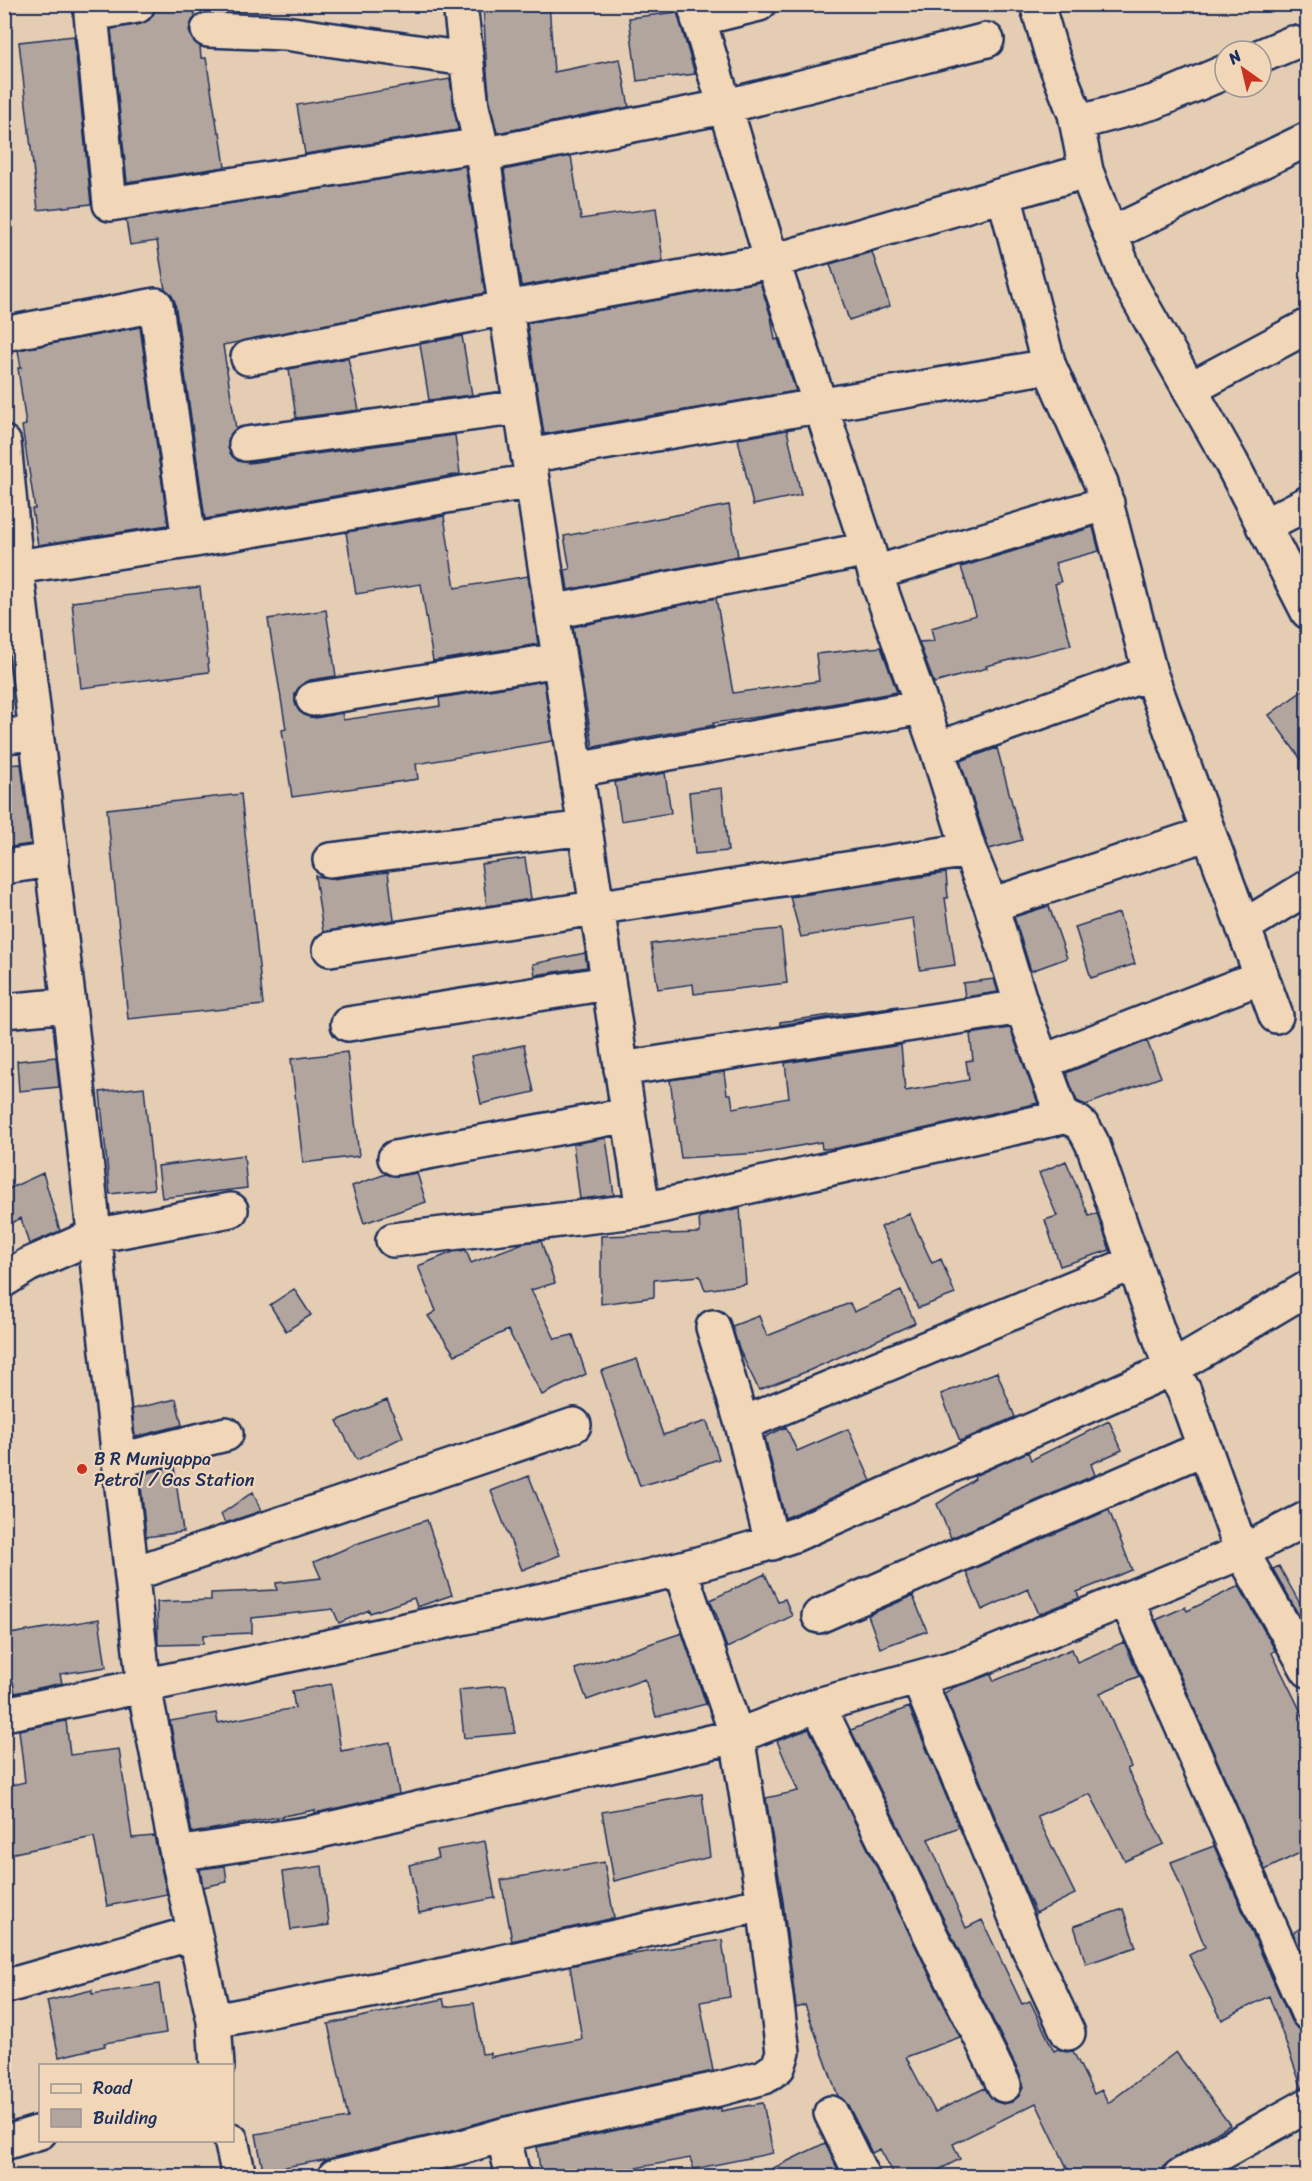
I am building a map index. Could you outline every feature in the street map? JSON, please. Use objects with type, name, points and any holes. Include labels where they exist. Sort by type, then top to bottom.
[{"type":"street","points":[[460,4],[472,107],[506,308],[643,1210]]},
{"type":"street","points":[[759,4],[696,12],[723,107],[819,404],[937,749],[969,850],[991,905],[1022,1007],[1063,1117]]},
{"type":"street","points":[[1037,4],[1052,55],[1075,114],[1086,171],[1129,282],[1231,462],[1308,612]]},
{"type":"street","points":[[137,6],[91,14],[110,204],[481,150],[723,107],[987,40]]},
{"type":"street","points":[[207,30],[285,33],[466,58]]},
{"type":"street","points":[[1273,51],[1293,43]]},
{"type":"street","points":[[1077,123],[1154,102],[1213,77]]},
{"type":"street","points":[[1111,234],[1308,139]]},
{"type":"street","points":[[248,358],[506,308],[773,261],[1086,171]]},
{"type":"street","points":[[1004,195],[1049,366],[1101,483],[1150,673],[1276,1016]]},
{"type":"street","points":[[4,334],[156,305],[189,541]]},
{"type":"street","points":[[1190,390],[1308,326]]},
{"type":"street","points":[[16,567],[189,541],[819,404],[1049,366]]},
{"type":"street","points":[[246,444],[520,407]]},
{"type":"street","points":[[4,443],[16,567],[13,613],[36,733],[52,860],[144,1687],[193,1933],[214,2021],[217,2064]]},
{"type":"street","points":[[552,612],[872,561],[1107,503]]},
{"type":"street","points":[[1263,526],[1308,503]]},
{"type":"street","points":[[313,699],[559,660]]},
{"type":"street","points":[[937,749],[1150,673]]},
{"type":"street","points":[[576,770],[922,707]]},
{"type":"street","points":[[4,736],[36,733]]},
{"type":"street","points":[[330,860],[585,828]]},
{"type":"street","points":[[991,905],[1209,833]]},
{"type":"street","points":[[330,949],[969,850]]},
{"type":"street","points":[[4,867],[52,860]]},
{"type":"street","points":[[1243,927],[1308,887]]},
{"type":"street","points":[[1042,1062],[1261,977]]},
{"type":"street","points":[[348,1024],[608,983]]},
{"type":"street","points":[[4,1011],[69,1005]]},
{"type":"street","points":[[621,1069],[1022,1007]]},
{"type":"street","points":[[395,1158],[628,1115]]},
{"type":"street","points":[[393,1240],[643,1210],[1063,1117],[1074,1119],[1084,1127],[1093,1145],[1171,1369],[1184,1391],[1242,1552],[1308,1670]]},
{"type":"street","points":[[4,1280],[28,1265],[94,1236],[231,1210]]},
{"type":"street","points":[[742,1424],[1133,1263]]},
{"type":"street","points":[[4,1714],[144,1687],[680,1570],[772,1543],[1171,1369],[1308,1288]]},
{"type":"street","points":[[713,1327],[742,1424],[772,1543]]},
{"type":"street","points":[[132,1574],[574,1425]]},
{"type":"street","points":[[120,1460],[226,1434]]},
{"type":"street","points":[[819,1616],[1204,1448]]},
{"type":"street","points":[[177,1854],[311,1833],[737,1736],[818,1705],[964,1665],[1242,1552],[1308,1518]]},
{"type":"street","points":[[335,2176],[462,2147],[503,2135],[764,2078],[778,2067],[783,2052],[764,1904],[737,1736],[680,1570]]},
{"type":"street","points":[[1126,1599],[1308,2013]]},
{"type":"street","points":[[918,1678],[1028,1947],[1068,2033]]},
{"type":"street","points":[[818,1705],[1004,2085]]},
{"type":"street","points":[[214,2021],[385,1988],[764,1904]]},
{"type":"street","points":[[4,1987],[193,1933]]},
{"type":"street","points":[[1180,2176],[1308,2105]]},
{"type":"street","points":[[831,2113],[862,2176]]},
{"type":"street","points":[[4,2143],[39,2132]]},
{"type":"street","points":[[503,2135],[513,2176]]},
{"type":"street","points":[[231,2142],[238,2176]]},
{"type":"building","points":[[483,4],[549,4],[554,72],[620,59],[629,107],[497,133],[490,104]]},
{"type":"building","points":[[193,5],[195,17],[189,30],[192,39],[200,46],[201,58],[206,58],[225,167],[127,182],[111,29],[141,24],[149,20],[155,11]]},
{"type":"building","points":[[677,12],[695,74],[637,81],[629,18]]},
{"type":"building","points":[[74,36],[91,204],[38,210],[19,42]]},
{"type":"building","points":[[450,79],[458,130],[305,154],[297,105]]},
{"type":"building","points":[[571,156],[581,219],[656,208],[663,261],[521,286],[504,170]]},
{"type":"building","points":[[465,166],[485,293],[223,345],[236,429],[229,436],[228,447],[232,456],[238,461],[249,463],[455,435],[460,474],[205,519],[175,302],[165,289],[157,241],[130,245],[126,220]]},
{"type":"building","points":[[872,252],[890,306],[849,320],[830,264]]},
{"type":"building","points":[[760,282],[771,317],[775,340],[778,339],[796,391],[544,434],[527,323]]},
{"type":"building","points":[[140,327],[168,525],[38,545],[32,509],[35,509],[22,426],[26,425],[18,368],[21,368],[18,350]]},
{"type":"building","points":[[462,336],[472,395],[429,400],[420,344]]},
{"type":"building","points":[[348,358],[359,410],[296,418],[289,369]]},
{"type":"building","points":[[787,430],[801,495],[753,505],[738,439]]},
{"type":"building","points":[[729,505],[738,556],[568,590],[565,570],[570,569],[564,536]]},
{"type":"building","points":[[444,516],[455,588],[528,576],[538,644],[433,661],[421,584],[356,594],[346,532]]},
{"type":"building","points":[[1093,527],[1099,551],[1055,563],[1061,582],[1055,584],[1071,645],[986,666],[987,668],[934,683],[919,642],[934,641],[931,628],[976,615],[961,567]]},
{"type":"building","points":[[200,587],[209,672],[81,688],[72,602]]},
{"type":"building","points":[[716,598],[733,693],[819,681],[816,654],[881,647],[897,692],[713,723],[714,725],[593,747],[573,627]]},
{"type":"building","points":[[326,610],[336,676],[310,680],[301,685],[295,693],[295,702],[299,711],[306,716],[316,718],[342,713],[343,720],[440,706],[439,698],[544,681],[553,741],[416,764],[418,779],[292,797],[282,730],[286,729],[268,619]]},
{"type":"building","points":[[1308,687],[1308,769],[1269,715]]},
{"type":"building","points":[[997,748],[1022,840],[989,849],[960,761]]},
{"type":"building","points":[[21,764],[31,844],[4,848],[4,765]]},
{"type":"building","points":[[665,773],[671,813],[621,821],[615,782]]},
{"type":"building","points":[[722,788],[728,851],[695,854],[689,792]]},
{"type":"building","points":[[241,794],[263,1005],[128,1019],[107,809]]},
{"type":"building","points":[[525,858],[531,899],[487,906],[481,864]]},
{"type":"building","points":[[388,872],[394,920],[323,932],[315,876],[332,879]]},
{"type":"building","points":[[946,873],[948,898],[945,898],[955,965],[920,970],[913,918],[801,937],[790,897]]},
{"type":"building","points":[[1049,906],[1067,958],[1031,971],[1014,917]]},
{"type":"building","points":[[1119,913],[1135,964],[1091,978],[1075,927]]},
{"type":"building","points":[[781,929],[787,983],[694,994],[693,984],[658,989],[651,944]]},
{"type":"building","points":[[585,953],[587,967],[535,975],[533,964]]},
{"type":"building","points":[[994,979],[998,992],[965,997],[963,983]]},
{"type":"building","points":[[898,1007],[780,1025],[780,1022]]},
{"type":"building","points":[[1010,1028],[1038,1103],[837,1148],[822,1149],[821,1142],[761,1153],[681,1158],[670,1080],[724,1072],[727,1094],[731,1094],[733,1108],[789,1098],[785,1063],[901,1045],[905,1091],[969,1080],[966,1061],[973,1060],[970,1034]]},
{"type":"building","points":[[1147,1041],[1161,1077],[1086,1105],[1077,1101],[1066,1073]]},
{"type":"building","points":[[524,1045],[534,1092],[481,1104],[471,1056]]},
{"type":"building","points":[[347,1052],[359,1156],[303,1163],[291,1059]]},
{"type":"building","points":[[56,1057],[59,1087],[19,1091],[17,1061]]},
{"type":"building","points":[[144,1087],[154,1189],[110,1194],[100,1092]]},
{"type":"building","points":[[606,1138],[614,1195],[580,1199],[573,1144]]},
{"type":"building","points":[[244,1155],[247,1188],[162,1198],[158,1166]]},
{"type":"building","points":[[1066,1161],[1089,1216],[1097,1213],[1110,1250],[1060,1266],[1045,1220],[1057,1216],[1039,1173]]},
{"type":"building","points":[[43,1173],[60,1231],[29,1244],[21,1218],[4,1227],[4,1191]]},
{"type":"building","points":[[417,1173],[426,1202],[364,1223],[352,1186],[386,1174],[398,1176]]},
{"type":"building","points":[[740,1208],[746,1284],[705,1290],[700,1276],[654,1280],[654,1297],[601,1304],[601,1236],[700,1233],[699,1217]]},
{"type":"building","points":[[909,1213],[932,1263],[941,1259],[955,1294],[918,1308],[881,1227]]},
{"type":"building","points":[[541,1241],[555,1283],[531,1290],[555,1339],[573,1335],[586,1374],[542,1395],[508,1330],[455,1355],[428,1316],[436,1311],[418,1266],[453,1252],[466,1250],[471,1263],[523,1243]]},
{"type":"building","points":[[294,1289],[311,1315],[286,1331],[270,1305]]},
{"type":"building","points":[[901,1291],[915,1323],[808,1371],[759,1390],[739,1349],[732,1326],[759,1316],[767,1336],[850,1303],[854,1312]]},
{"type":"building","points":[[637,1359],[663,1435],[707,1421],[719,1459],[677,1473],[678,1475],[640,1486],[601,1371]]},
{"type":"building","points":[[997,1372],[1015,1417],[960,1441],[941,1394]]},
{"type":"building","points":[[176,1399],[182,1425],[135,1437],[132,1409]]},
{"type":"building","points":[[387,1400],[403,1437],[357,1460],[337,1421]]},
{"type":"building","points":[[1109,1421],[1122,1450],[1091,1464],[1095,1475],[951,1538],[937,1504],[975,1479],[974,1476],[1028,1452],[1031,1460]]},
{"type":"building","points":[[786,1427],[797,1451],[848,1429],[871,1481],[785,1518],[765,1437]]},
{"type":"building","points":[[174,1466],[183,1532],[146,1537],[140,1475]]},
{"type":"building","points":[[529,1476],[560,1555],[522,1570],[491,1491]]},
{"type":"building","points":[[253,1492],[261,1511],[225,1523],[221,1514]]},
{"type":"building","points":[[1109,1510],[1132,1570],[1077,1592],[1079,1598],[1039,1614],[1028,1589],[982,1610],[966,1572]]},
{"type":"building","points":[[427,1520],[452,1595],[417,1607],[414,1598],[370,1613],[369,1610],[339,1623],[333,1609],[252,1618],[252,1633],[203,1635],[203,1644],[158,1645],[157,1602],[211,1600],[211,1593],[277,1590],[276,1583],[321,1578],[314,1562],[359,1543]]},
{"type":"building","points":[[1279,1566],[1308,1618],[1306,1628],[1273,1569]]},
{"type":"building","points":[[765,1574],[778,1601],[785,1599],[792,1616],[727,1648],[710,1600]]},
{"type":"building","points":[[1239,1586],[1275,1650],[1272,1653],[1308,1726],[1308,1849],[1265,1870],[1156,1620],[1185,1607],[1187,1611]]},
{"type":"building","points":[[913,1596],[927,1631],[880,1648],[868,1615]]},
{"type":"building","points":[[99,1619],[106,1667],[60,1674],[62,1683],[15,1693],[13,1681],[4,1682],[4,1635]]},
{"type":"building","points":[[682,1633],[706,1704],[656,1717],[645,1679],[587,1700],[575,1669]]},
{"type":"building","points":[[1124,1642],[1139,1676],[1100,1693],[1131,1767],[1127,1769],[1164,1844],[1125,1861],[1090,1794],[1037,1816],[1075,1894],[1036,1913],[944,1693],[991,1674],[994,1681],[1072,1649],[1077,1662]]},
{"type":"building","points":[[331,1684],[341,1751],[390,1742],[399,1794],[315,1813],[315,1810],[192,1833],[170,1721],[216,1713],[218,1723],[295,1708],[292,1691]]},
{"type":"building","points":[[506,1685],[515,1733],[464,1738],[459,1690]]},
{"type":"building","points":[[909,1707],[959,1827],[928,1839],[966,1928],[982,1920],[1022,2004],[1030,2001],[1054,2051],[1058,2049],[1066,2052],[1073,2051],[1094,2094],[1102,2090],[1108,2103],[1176,2052],[1230,2125],[1171,2160],[1164,2166],[1163,2171],[1154,2176],[1071,2176],[1036,2103],[953,2144],[960,2159],[927,2176],[895,2176],[880,2149],[872,2153],[848,2105],[838,2096],[805,2005],[796,2008],[783,1901],[766,1798],[798,1791],[777,1741],[809,1729],[960,2037],[906,2057],[935,2112],[985,2088],[994,2101],[1003,2104],[1012,2102],[1019,2096],[1023,2087],[1021,2077],[851,1730]]},
{"type":"building","points":[[66,1721],[70,1755],[119,1749],[132,1838],[154,1836],[167,1894],[107,1906],[94,1837],[4,1855],[4,1787],[25,1782],[19,1730]]},
{"type":"building","points":[[702,1794],[710,1857],[614,1881],[602,1812]]},
{"type":"building","points":[[485,1841],[495,1898],[419,1913],[409,1865],[438,1858],[436,1850]]},
{"type":"building","points":[[1214,1846],[1291,2021],[1297,2028],[1308,2031],[1308,2086],[1302,2088],[1269,1996],[1222,2020],[1189,1955],[1205,1947],[1171,1862]]},
{"type":"building","points":[[604,1862],[614,1918],[512,1941],[501,1880]]},
{"type":"building","points":[[225,1866],[227,1882],[203,1887],[200,1869]]},
{"type":"building","points":[[322,1866],[329,1925],[291,1930],[283,1872]]},
{"type":"building","points":[[1123,1909],[1136,1947],[1086,1964],[1074,1926]]},
{"type":"building","points":[[1308,1923],[1308,1965],[1293,1933]]},
{"type":"building","points":[[722,1940],[730,1997],[700,2002],[713,2071],[499,2117],[329,2159],[263,2171],[256,2134],[348,2118],[328,2024],[443,1999],[445,2007],[474,2003],[482,2054],[490,2053],[490,2057],[582,2039],[570,1966],[621,1955]]},
{"type":"building","points":[[159,1984],[166,2033],[104,2043],[105,2046],[59,2057],[47,2001],[92,1990],[92,1994]]},
{"type":"building","points":[[763,2103],[773,2153],[694,2169],[690,2158],[635,2168],[637,2176],[541,2176],[537,2147],[721,2108],[721,2111]]},
{"type":"building","points":[[825,2143],[838,2170],[826,2176],[757,2176]]},
{"type":"place","name":"B R Muniyappa Petrol / Gas Station","points":[[82,1469]]}]
